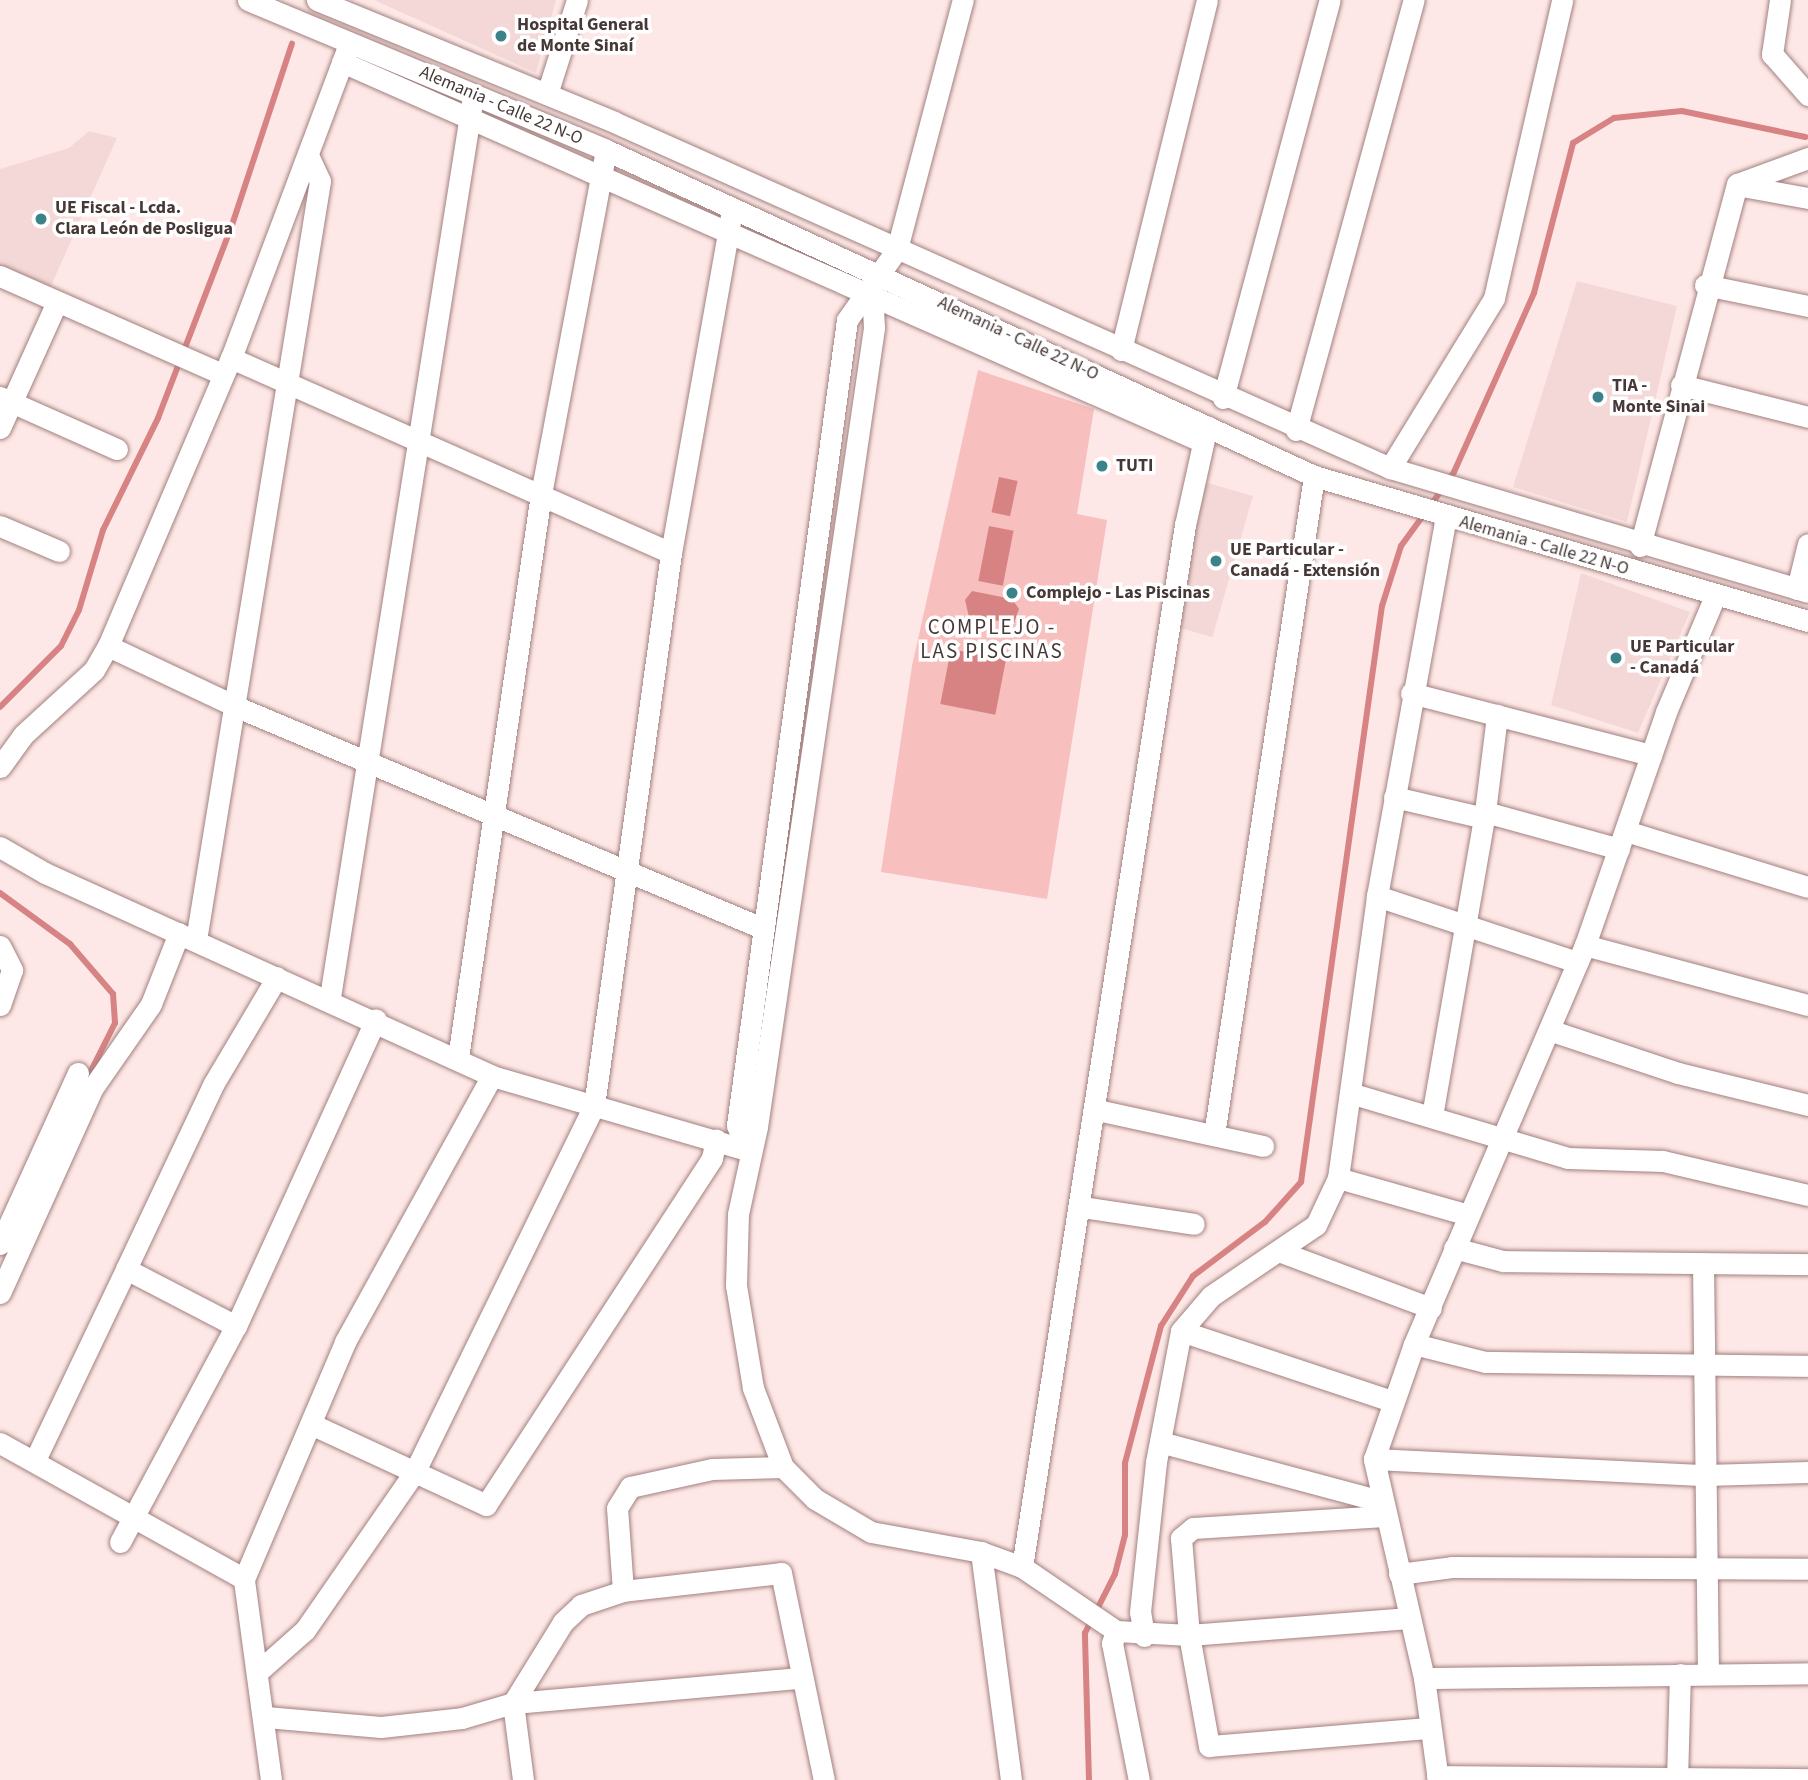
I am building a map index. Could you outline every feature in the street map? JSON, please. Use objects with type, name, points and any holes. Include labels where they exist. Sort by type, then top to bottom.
[{"type":"street","name":"Alemania - Calle 22 N-O","points":[[248,0],[345,52],[473,93],[606,150],[730,218],[1205,434],[1314,476],[1440,516],[1808,621]]},
{"type":"street","name":"Alemania - Calle 22 N-O","points":[[317,0],[547,94],[1296,430],[1397,470],[1640,546],[1802,590]]},
{"type":"street","points":[[547,94],[577,0]]},
{"type":"street","points":[[747,1150],[737,1125],[846,320],[876,285],[897,249],[963,0]]},
{"type":"street","points":[[1121,350],[1207,0]]},
{"type":"street","points":[[1223,398],[1330,0]]},
{"type":"street","points":[[1296,430],[1414,0]]},
{"type":"street","points":[[1397,470],[1494,299],[1562,0]]},
{"type":"street","points":[[1780,0],[1772,54],[1808,95]]},
{"type":"street","points":[[0,766],[23,735],[94,670],[108,646],[227,366],[309,157],[345,52],[469,116],[601,173],[730,218],[671,553],[594,1106],[415,1471],[305,1630],[261,1669]]},
{"type":"street","points":[[330,998],[473,93]]},
{"type":"street","points":[[458,1058],[541,494],[606,150]]},
{"type":"street","points":[[0,1293],[92,1089],[151,1004],[188,937],[237,707],[289,386],[320,181],[309,157]]},
{"type":"street","points":[[1737,184],[1808,158]]},
{"type":"street","points":[[1737,184],[1808,198]]},
{"type":"street","points":[[1640,546],[1705,285],[1737,184]]},
{"type":"street","points":[[0,276],[57,302],[227,366],[289,386],[417,438],[671,553]]},
{"type":"street","points":[[876,285],[872,342],[757,1127],[747,1150],[736,1285],[753,1388],[783,1467],[815,1499],[871,1532],[981,1552],[1022,1567],[1116,1631],[1144,1636],[1189,1635],[1409,1618]]},
{"type":"street","points":[[1705,285],[1808,306]]},
{"type":"street","points":[[0,428],[6,399],[57,302]]},
{"type":"street","points":[[1681,384],[1808,417]]},
{"type":"street","points":[[6,399],[117,449]]},
{"type":"street","points":[[1022,1567],[1205,434]]},
{"type":"street","points":[[1214,1135],[1314,476]]},
{"type":"street","points":[[1144,1636],[1140,1612],[1160,1442],[1181,1331],[1212,1296],[1281,1252],[1316,1225],[1338,1178],[1377,896],[1440,516]]},
{"type":"street","points":[[0,527],[59,551]]},
{"type":"street","points":[[1802,590],[1808,544]]},
{"type":"street","points":[[1715,596],[1651,755],[1581,953],[1454,1248],[1392,1401],[1374,1459],[1382,1509],[1423,1678],[1438,1778],[1808,1779]]},
{"type":"street","points":[[108,646],[237,707],[762,928]]},
{"type":"street","points":[[1411,693],[1651,755]]},
{"type":"street","points":[[1432,1116],[1468,922],[1497,715]]},
{"type":"street","points":[[1394,797],[1623,840],[1808,887]]},
{"type":"street","points":[[0,847],[188,937],[376,1019],[492,1076],[747,1150]]},
{"type":"street","points":[[1377,896],[1581,953],[1808,1005]]},
{"type":"street","points":[[0,946],[12,970],[0,1005]]},
{"type":"street","points":[[34,1460],[214,1083],[278,976]]},
{"type":"street","points":[[120,1542],[236,1326],[376,1019]]},
{"type":"street","points":[[1549,1030],[1678,1073],[1808,1105]]},
{"type":"street","points":[[0,1244],[78,1073]]},
{"type":"street","points":[[271,1780],[261,1669],[244,1579],[345,1342],[492,1076]]},
{"type":"street","points":[[1350,1093],[1432,1116],[1500,1142],[1568,1158],[1663,1161],[1808,1195]]},
{"type":"street","points":[[1097,1110],[1263,1146]]},
{"type":"street","points":[[311,1424],[415,1471],[479,1506],[491,1500],[712,1157],[716,1139]]},
{"type":"street","points":[[1338,1178],[1469,1215]]},
{"type":"street","points":[[1082,1208],[1194,1224]]},
{"type":"street","points":[[1454,1248],[1503,1261],[1808,1264]]},
{"type":"street","points":[[1281,1252],[1431,1308]]},
{"type":"street","points":[[1703,1264],[1708,1674]]},
{"type":"street","points":[[126,1269],[200,1302],[236,1326]]},
{"type":"street","points":[[1181,1331],[1392,1401]]},
{"type":"street","points":[[1415,1344],[1485,1362],[1706,1368],[1808,1366]]},
{"type":"street","points":[[1160,1442],[1382,1509]]},
{"type":"street","points":[[0,1443],[244,1579]]},
{"type":"street","points":[[1374,1459],[1706,1475],[1808,1472]]},
{"type":"street","points":[[623,1591],[617,1508],[630,1487],[712,1469],[783,1467]]},
{"type":"street","points":[[1382,1509],[1186,1531],[1179,1552],[1189,1635],[1209,1746],[1429,1728]]},
{"type":"street","points":[[981,1552],[1011,1780]]},
{"type":"street","points":[[1399,1574],[1452,1567],[1706,1572],[1808,1569]]},
{"type":"street","points":[[523,1780],[513,1703],[563,1622],[581,1605],[623,1591],[781,1573],[798,1678],[824,1780]]},
{"type":"street","points":[[1116,1631],[1112,1643],[1139,1780]]},
{"type":"street","points":[[1423,1678],[1808,1672]]},
{"type":"street","points":[[1677,1779],[1680,1674]]},
{"type":"street","points":[[266,1717],[382,1727],[462,1718],[513,1703],[798,1678]]},
{"type":"shaded area","name":"Hospital General de Monte Sinaí","points":[[374,0],[556,0],[536,73]]},
{"type":"shaded area","name":"UE Fiscal - Lcda. Clara León de Posligua","points":[[89,131],[117,138],[50,288],[0,268],[0,169],[69,148]]},
{"type":"shaded area","name":"TIA - Monte Sinai","points":[[1577,281],[1677,306],[1627,522],[1513,487]]},
{"type":"shaded area","name":"Complejo - Las Piscinas","points":[[978,370],[1094,409],[1077,514],[1107,520],[1047,899],[881,872],[912,666]]},
{"type":"shaded area","points":[[999,477],[1018,481],[1010,516],[992,512]]},
{"type":"shaded area","name":"UE Particular - Canadá - Extensión","points":[[1201,481],[1253,496],[1212,637],[1160,622]]},
{"type":"shaded area","points":[[989,526],[1014,531],[1003,586],[978,581]]},
{"type":"shaded area","name":"UE Particular - Canadá","points":[[1581,573],[1690,612],[1638,733],[1551,705]]},
{"type":"shaded area","points":[[972,591],[1012,599],[1019,609],[1014,623],[969,617],[965,600]]},
{"type":"shaded area","points":[[951,649],[1006,660],[995,715],[940,704]]},
{"type":"waterway","points":[[0,707],[61,646],[79,610],[103,530],[158,418],[232,225],[292,44]]},
{"type":"waterway","points":[[1431,505],[1454,472],[1534,293],[1573,143],[1614,118],[1682,111],[1805,137]]},
{"type":"waterway","points":[[1089,1780],[1085,1633],[1115,1574],[1125,1535],[1125,1463],[1161,1326],[1193,1276],[1265,1222],[1301,1182],[1382,606],[1401,546],[1424,514]]},
{"type":"waterway","points":[[0,893],[70,944],[113,994],[115,1023],[85,1083]]},
{"type":"place","name":"Hospital General de Monte Sinaí","points":[[501,36]]},
{"type":"place","name":"UE Fiscal - Lcda. Clara León de Posligua","points":[[41,219]]},
{"type":"place","name":"TIA - Monte Sinai","points":[[1598,397]]},
{"type":"place","name":"TUTI","points":[[1102,466]]},
{"type":"place","name":"UE Particular - Canadá - Extensión","points":[[1216,561]]},
{"type":"place","name":"Complejo - Las Piscinas","points":[[1012,593]]},
{"type":"place","name":"UE Particular - Canadá","points":[[1616,658]]},
{"type":"district","name":"COMPLEJO - LAS PISCINAS","points":[[992,639]]}]
